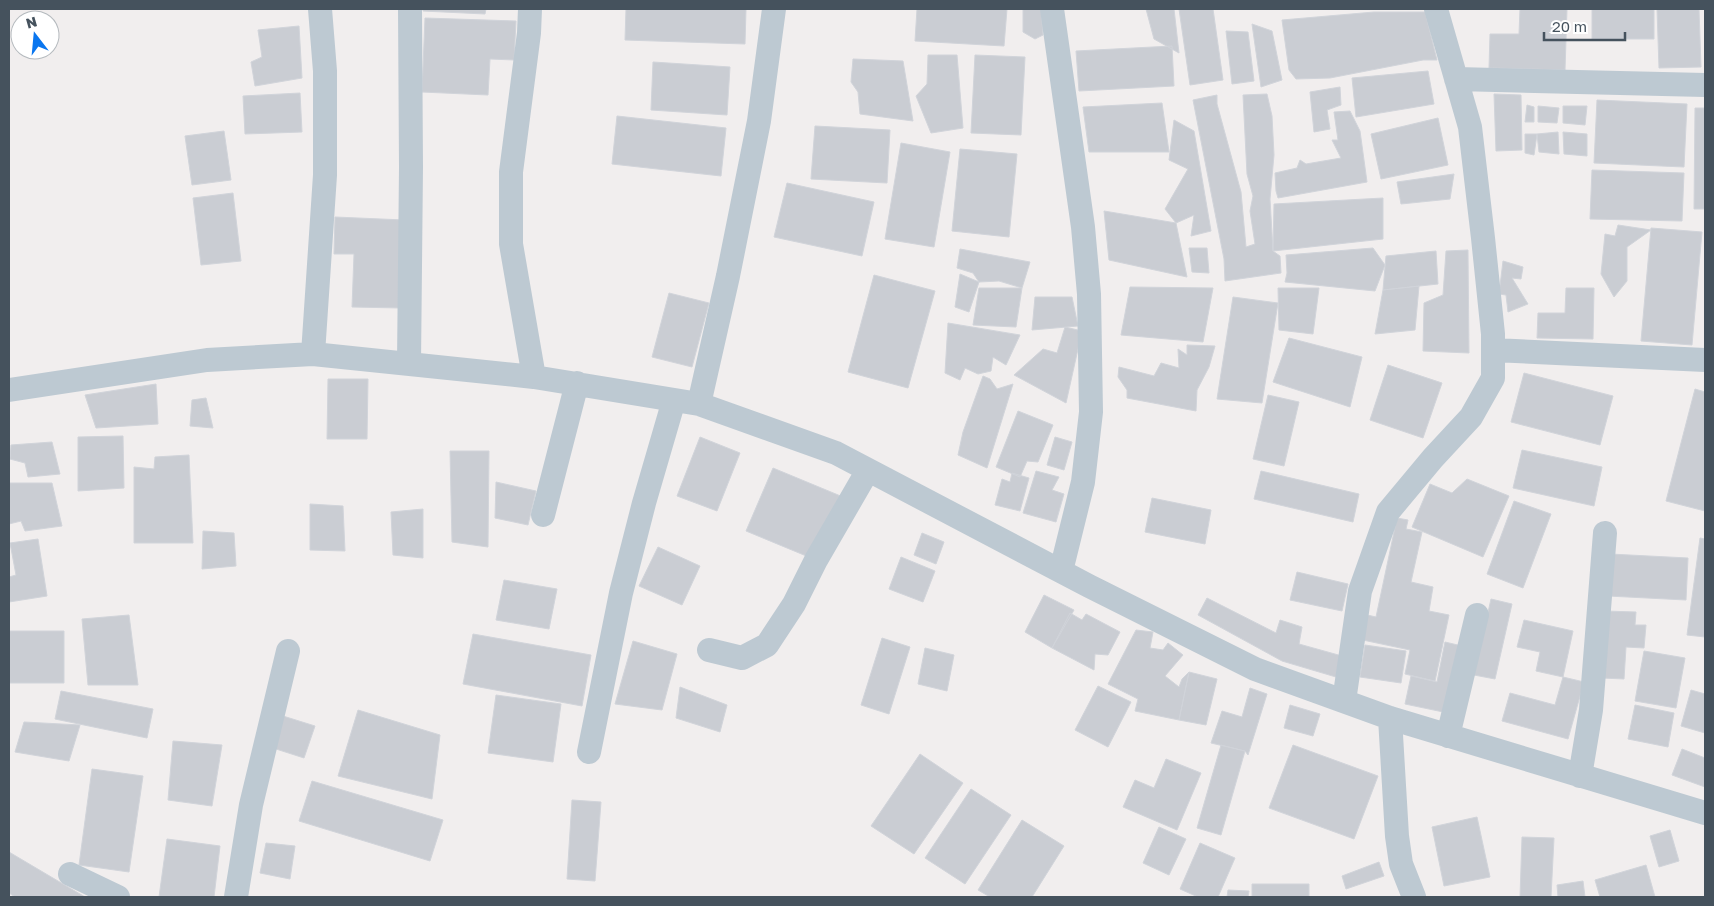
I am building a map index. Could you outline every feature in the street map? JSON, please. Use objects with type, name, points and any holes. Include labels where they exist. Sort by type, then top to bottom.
[{"type":"street","points":[[313,354],[325,175],[325,71],[320,9]]},
{"type":"street","points":[[409,364],[410,9]]},
{"type":"street","points":[[530,9],[529,33],[511,172],[511,244],[534,377]]},
{"type":"street","points":[[699,404],[728,276],[759,121],[774,9]]},
{"type":"street","points":[[1052,9],[1083,227],[1089,294],[1091,402],[1083,482],[1061,571]]},
{"type":"street","points":[[1344,701],[1360,591],[1388,512],[1433,458],[1471,417],[1492,378],[1493,350],[1483,238],[1470,127],[1436,9]]},
{"type":"street","points":[[1456,79],[1705,85]]},
{"type":"street","points":[[1493,350],[1705,360]]},
{"type":"street","points":[[9,390],[207,360],[313,354],[534,377],[699,404],[836,453],[1061,571],[1255,669],[1390,718],[1705,813]]},
{"type":"street","points":[[543,515],[577,384]]},
{"type":"street","points":[[590,752],[624,584],[644,503],[674,400]]},
{"type":"street","points":[[710,650],[742,658],[767,645],[794,604],[816,560],[868,470]]},
{"type":"street","points":[[1580,776],[1591,710],[1605,534]]},
{"type":"street","points":[[1448,736],[1477,615]]},
{"type":"street","points":[[236,897],[250,805],[288,651]]},
{"type":"street","points":[[1390,718],[1396,836],[1401,864],[1414,897]]},
{"type":"street","points":[[70,874],[118,897]]},
{"type":"building","points":[[423,9],[486,9],[485,14],[423,11]]},
{"type":"building","points":[[626,9],[746,9],[745,44],[625,40]]},
{"type":"building","points":[[917,9],[1007,9],[1004,46],[915,41]]},
{"type":"building","points":[[1023,9],[1041,9],[1043,35],[1035,39],[1023,32]]},
{"type":"building","points":[[1146,9],[1174,9],[1179,53],[1154,39]]},
{"type":"building","points":[[1179,9],[1213,9],[1223,80],[1190,85]]},
{"type":"building","points":[[1520,9],[1567,9],[1565,70],[1489,68],[1490,34],[1519,34]]},
{"type":"building","points":[[1592,9],[1654,9],[1654,39],[1592,39]]},
{"type":"building","points":[[1657,9],[1699,9],[1701,67],[1659,68]]},
{"type":"building","points":[[1374,12],[1425,12],[1437,60],[1423,60],[1330,78],[1296,79],[1289,70],[1282,20]]},
{"type":"building","points":[[425,18],[516,21],[514,60],[490,59],[488,95],[422,92]]},
{"type":"building","points":[[1252,24],[1272,31],[1282,80],[1261,87]]},
{"type":"building","points":[[299,26],[302,78],[255,86],[251,62],[262,57],[258,30]]},
{"type":"building","points":[[1226,31],[1248,32],[1254,81],[1232,84]]},
{"type":"building","points":[[1172,46],[1174,86],[1079,91],[1076,51]]},
{"type":"building","points":[[928,55],[957,55],[963,128],[931,133],[916,96],[927,84]]},
{"type":"building","points":[[975,55],[1025,57],[1021,135],[971,133]]},
{"type":"building","points":[[853,59],[903,61],[913,121],[860,114],[858,92],[851,82]]},
{"type":"building","points":[[653,62],[730,67],[727,115],[651,110]]},
{"type":"building","points":[[1428,71],[1434,104],[1356,117],[1352,78]]},
{"type":"building","points":[[1340,87],[1341,105],[1327,110],[1330,129],[1314,132],[1310,92]]},
{"type":"building","points":[[300,93],[302,132],[245,134],[243,96]]},
{"type":"building","points":[[1267,94],[1272,116],[1274,155],[1270,199],[1273,251],[1280,256],[1281,273],[1225,281],[1224,259],[1193,100],[1217,95],[1217,104],[1241,192],[1246,247],[1255,244],[1250,211],[1253,196],[1247,174],[1243,95]]},
{"type":"building","points":[[1494,94],[1521,95],[1522,150],[1496,151]]},
{"type":"building","points":[[1597,100],[1687,104],[1684,167],[1594,163]]},
{"type":"building","points":[[1162,103],[1169,152],[1089,152],[1083,107]]},
{"type":"building","points":[[1527,105],[1534,107],[1534,122],[1525,122]]},
{"type":"building","points":[[1538,106],[1559,108],[1557,123],[1538,122]]},
{"type":"building","points":[[1563,106],[1587,106],[1585,125],[1563,123]]},
{"type":"building","points":[[1695,108],[1705,108],[1705,209],[1694,209]]},
{"type":"building","points":[[1350,111],[1360,131],[1367,182],[1278,198],[1275,173],[1297,168],[1300,160],[1306,164],[1341,158],[1332,140],[1338,140],[1334,112]]},
{"type":"building","points":[[617,116],[726,128],[721,176],[612,164]]},
{"type":"building","points":[[1438,118],[1448,165],[1381,179],[1371,134]]},
{"type":"building","points":[[1174,120],[1194,131],[1211,231],[1191,236],[1194,215],[1176,223],[1165,209],[1188,169],[1169,160]]},
{"type":"building","points":[[815,126],[890,130],[887,183],[811,179]]},
{"type":"building","points":[[224,131],[231,180],[192,185],[185,136]]},
{"type":"building","points":[[1558,132],[1559,154],[1539,152],[1537,134]]},
{"type":"building","points":[[1563,132],[1587,134],[1587,156],[1564,154]]},
{"type":"building","points":[[1525,134],[1537,134],[1534,155],[1525,153]]},
{"type":"building","points":[[901,143],[950,152],[934,247],[885,239]]},
{"type":"building","points":[[960,149],[1017,154],[1009,237],[952,231]]},
{"type":"building","points":[[1592,170],[1684,173],[1682,221],[1590,219]]},
{"type":"building","points":[[1454,174],[1450,199],[1401,204],[1397,182]]},
{"type":"building","points":[[787,183],[874,202],[862,256],[774,237]]},
{"type":"building","points":[[233,193],[241,261],[201,265],[193,198]]},
{"type":"building","points":[[1383,198],[1383,239],[1273,251],[1274,204]]},
{"type":"building","points":[[1104,211],[1176,223],[1187,277],[1109,260]]},
{"type":"building","points":[[335,217],[404,220],[401,308],[352,307],[354,254],[334,254]]},
{"type":"building","points":[[1618,225],[1651,230],[1627,247],[1627,281],[1614,297],[1601,274],[1605,234],[1615,236]]},
{"type":"building","points":[[1651,228],[1702,232],[1692,345],[1641,341]]},
{"type":"building","points":[[1189,248],[1207,248],[1209,273],[1192,272]]},
{"type":"building","points":[[1373,248],[1385,265],[1375,291],[1285,282],[1287,273],[1286,255]]},
{"type":"building","points":[[960,249],[1030,262],[1022,288],[999,281],[979,282],[973,273],[957,268]]},
{"type":"building","points":[[1468,250],[1469,353],[1423,351],[1424,303],[1443,295],[1446,251]]},
{"type":"building","points":[[1436,251],[1438,284],[1383,290],[1386,256]]},
{"type":"building","points":[[1503,261],[1523,267],[1521,279],[1512,278],[1528,304],[1508,312],[1506,295],[1499,294]]},
{"type":"building","points":[[960,274],[979,282],[969,312],[955,307]]},
{"type":"building","points":[[874,275],[935,291],[908,388],[848,372]]},
{"type":"building","points":[[1419,286],[1415,330],[1375,334],[1383,290]]},
{"type":"building","points":[[1130,287],[1213,288],[1203,342],[1121,335]]},
{"type":"building","points":[[979,288],[1022,288],[1016,327],[973,325]]},
{"type":"building","points":[[1278,288],[1319,288],[1313,334],[1279,330]]},
{"type":"building","points":[[1566,288],[1594,288],[1593,339],[1537,338],[1538,313],[1565,313]]},
{"type":"building","points":[[669,293],[709,303],[692,367],[652,357]]},
{"type":"building","points":[[1035,297],[1072,297],[1078,326],[1032,330]]},
{"type":"building","points":[[1233,297],[1278,303],[1262,403],[1217,399]]},
{"type":"building","points":[[948,323],[1020,335],[1006,365],[993,357],[991,371],[978,374],[965,368],[960,380],[945,373]]},
{"type":"building","points":[[1065,327],[1082,331],[1066,403],[1014,375],[1043,349],[1057,353]]},
{"type":"building","points":[[1289,338],[1362,357],[1350,407],[1273,382]]},
{"type":"building","points":[[1187,345],[1215,346],[1209,367],[1197,390],[1196,411],[1127,398],[1127,390],[1118,377],[1119,367],[1154,376],[1161,363],[1179,368],[1178,349],[1187,355]]},
{"type":"building","points":[[1388,365],[1442,383],[1423,438],[1370,420]]},
{"type":"building","points":[[1524,373],[1613,396],[1600,445],[1511,422]]},
{"type":"building","points":[[983,376],[990,379],[997,389],[1013,384],[987,468],[958,455],[963,432]]},
{"type":"building","points":[[328,379],[368,379],[367,439],[327,439]]},
{"type":"building","points":[[156,384],[158,424],[96,428],[85,395]]},
{"type":"building","points":[[1695,389],[1705,392],[1705,511],[1666,501]]},
{"type":"building","points":[[1268,395],[1299,402],[1284,466],[1253,459]]},
{"type":"building","points":[[206,398],[213,428],[190,426],[192,400]]},
{"type":"building","points":[[1018,411],[1053,425],[1038,462],[1027,461],[1020,477],[996,467]]},
{"type":"building","points":[[123,436],[124,488],[78,491],[78,437]]},
{"type":"building","points":[[700,437],[740,453],[717,511],[677,496]]},
{"type":"building","points":[[1055,437],[1072,442],[1064,470],[1047,465]]},
{"type":"building","points":[[52,442],[60,474],[28,477],[25,463],[10,459],[11,445]]},
{"type":"building","points":[[1522,450],[1602,467],[1594,506],[1513,488]]},
{"type":"building","points":[[450,451],[489,451],[488,547],[452,542]]},
{"type":"building","points":[[189,455],[193,543],[134,543],[134,467],[154,469],[155,457]]},
{"type":"building","points":[[773,468],[843,497],[816,560],[746,531]]},
{"type":"building","points":[[1036,471],[1059,477],[1052,490],[1064,494],[1056,522],[1023,513]]},
{"type":"building","points":[[1261,471],[1359,494],[1353,522],[1254,499]]},
{"type":"building","points":[[1012,473],[1029,478],[1020,511],[995,505],[1002,479],[1010,482]]},
{"type":"building","points":[[1467,479],[1509,496],[1483,557],[1412,527],[1430,484],[1452,493]]},
{"type":"building","points":[[496,482],[536,491],[528,525],[495,518]]},
{"type":"building","points":[[9,483],[52,483],[62,526],[25,531],[21,521],[9,524]]},
{"type":"building","points":[[1152,498],[1211,510],[1205,544],[1145,532]]},
{"type":"building","points":[[1514,501],[1551,514],[1523,588],[1487,574]]},
{"type":"building","points":[[310,504],[343,506],[345,551],[310,550]]},
{"type":"building","points":[[423,509],[423,558],[393,555],[391,512]]},
{"type":"building","points":[[1397,518],[1408,520],[1406,529],[1422,532],[1411,582],[1433,587],[1429,611],[1449,615],[1435,681],[1405,674],[1410,650],[1358,639],[1363,614],[1376,617]]},
{"type":"building","points":[[203,531],[234,533],[236,566],[202,569]]},
{"type":"building","points":[[922,533],[944,542],[936,564],[914,555]]},
{"type":"building","points":[[1700,538],[1705,539],[1705,637],[1687,635]]},
{"type":"building","points":[[38,539],[47,596],[9,602],[9,577],[16,575],[10,543]]},
{"type":"building","points":[[658,547],[700,566],[682,605],[639,586]]},
{"type":"building","points":[[1610,554],[1688,558],[1686,600],[1608,596]]},
{"type":"building","points":[[901,557],[935,571],[923,602],[889,589]]},
{"type":"building","points":[[1297,572],[1348,584],[1342,611],[1290,600]]},
{"type":"building","points":[[504,580],[557,589],[549,629],[496,620]]},
{"type":"building","points":[[1044,595],[1074,610],[1052,648],[1025,632]]},
{"type":"building","points":[[1207,598],[1276,633],[1280,620],[1302,627],[1299,644],[1342,656],[1336,677],[1282,661],[1198,615]]},
{"type":"building","points":[[1491,599],[1512,604],[1495,679],[1474,675]]},
{"type":"building","points":[[1605,611],[1636,612],[1635,625],[1646,625],[1644,648],[1626,647],[1624,679],[1602,678]]},
{"type":"building","points":[[1070,613],[1082,620],[1086,614],[1120,632],[1108,655],[1095,654],[1094,670],[1052,648]]},
{"type":"building","points":[[129,615],[138,685],[88,685],[82,619]]},
{"type":"building","points":[[1524,620],[1573,631],[1563,677],[1536,671],[1540,652],[1517,647]]},
{"type":"building","points":[[1136,630],[1153,632],[1150,648],[1163,650],[1168,643],[1183,655],[1165,676],[1179,687],[1182,679],[1189,672],[1179,720],[1135,711],[1138,699],[1108,684]]},
{"type":"building","points":[[9,631],[64,631],[64,683],[9,683]]},
{"type":"building","points":[[473,634],[591,655],[582,706],[463,684]]},
{"type":"building","points":[[882,638],[910,647],[889,714],[861,705]]},
{"type":"building","points":[[633,641],[677,654],[662,710],[615,704]]},
{"type":"building","points":[[1445,642],[1462,646],[1448,713],[1405,704],[1411,676],[1437,682]]},
{"type":"building","points":[[1365,645],[1406,651],[1401,683],[1360,677]]},
{"type":"building","points":[[925,648],[954,655],[947,691],[918,684]]},
{"type":"building","points":[[1644,651],[1685,658],[1676,708],[1635,701]]},
{"type":"building","points":[[1189,672],[1217,679],[1206,725],[1179,720]]},
{"type":"building","points":[[1563,677],[1584,682],[1568,739],[1502,721],[1510,693],[1555,705]]},
{"type":"building","points":[[1098,686],[1131,702],[1108,747],[1075,730]]},
{"type":"building","points":[[680,687],[727,705],[720,732],[676,718]]},
{"type":"building","points":[[1250,688],[1267,694],[1248,755],[1245,751],[1211,743],[1222,711],[1242,717]]},
{"type":"building","points":[[1691,690],[1705,694],[1705,733],[1681,726]]},
{"type":"building","points":[[61,691],[153,709],[147,738],[55,719]]},
{"type":"building","points":[[496,695],[561,704],[553,762],[488,753]]},
{"type":"building","points":[[1290,705],[1320,714],[1313,736],[1284,728]]},
{"type":"building","points":[[1635,705],[1674,713],[1668,747],[1628,739]]},
{"type":"building","points":[[358,710],[440,735],[432,799],[338,776]]},
{"type":"building","points":[[283,716],[315,726],[304,758],[273,748]]},
{"type":"building","points":[[24,722],[80,725],[69,761],[15,752]]},
{"type":"building","points":[[173,741],[222,745],[212,806],[168,800]]},
{"type":"building","points":[[1221,745],[1245,751],[1221,835],[1197,828]]},
{"type":"building","points":[[1293,745],[1378,776],[1354,839],[1269,808]]},
{"type":"building","points":[[1682,749],[1705,758],[1705,787],[1672,775]]},
{"type":"building","points":[[920,754],[963,783],[914,854],[871,826]]},
{"type":"building","points":[[1166,759],[1201,773],[1177,830],[1123,807],[1135,780],[1154,788]]},
{"type":"building","points":[[92,769],[143,776],[129,872],[79,865]]},
{"type":"building","points":[[312,781],[443,820],[430,861],[299,821]]},
{"type":"building","points":[[971,789],[1011,815],[965,884],[925,858]]},
{"type":"building","points":[[572,800],[601,802],[595,881],[567,879]]},
{"type":"building","points":[[1477,817],[1490,877],[1444,886],[1432,827]]},
{"type":"building","points":[[1022,820],[1064,846],[1032,897],[990,897],[978,890]]},
{"type":"building","points":[[1159,827],[1186,839],[1169,875],[1143,863]]},
{"type":"building","points":[[1670,830],[1679,861],[1659,867],[1650,836]]},
{"type":"building","points":[[1522,837],[1554,838],[1551,897],[1520,897]]},
{"type":"building","points":[[167,839],[220,846],[214,897],[159,897]]},
{"type":"building","points":[[266,843],[295,846],[290,879],[260,873]]},
{"type":"building","points":[[1200,843],[1235,858],[1218,897],[1198,897],[1180,889]]},
{"type":"building","points":[[9,852],[85,897],[15,897],[9,893]]},
{"type":"building","points":[[1379,862],[1384,876],[1346,889],[1342,876]]},
{"type":"building","points":[[1646,865],[1655,897],[1600,897],[1595,880]]},
{"type":"building","points":[[1583,881],[1585,897],[1558,897],[1557,885]]},
{"type":"building","points":[[1252,884],[1309,884],[1309,897],[1252,897]]},
{"type":"building","points":[[1228,890],[1249,891],[1248,897],[1227,897]]}]
